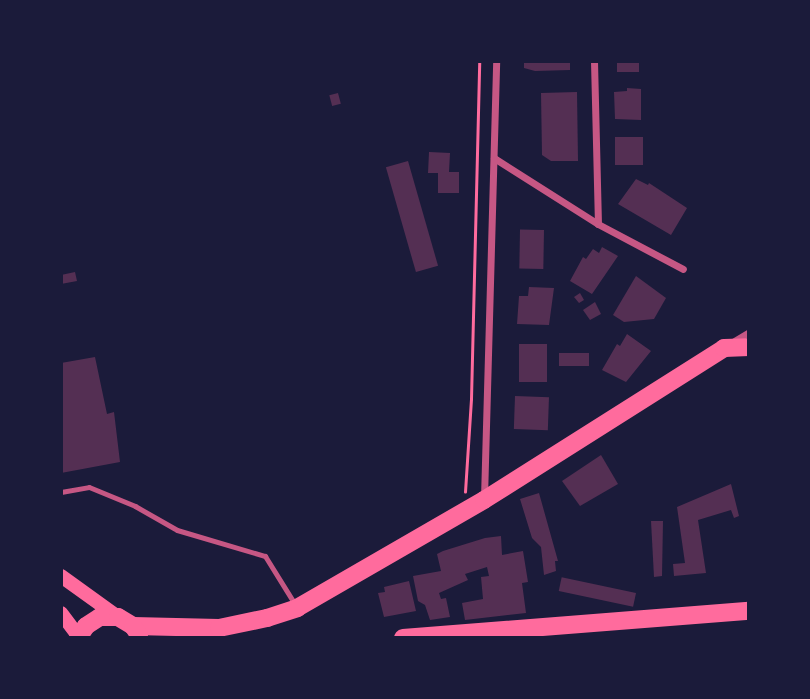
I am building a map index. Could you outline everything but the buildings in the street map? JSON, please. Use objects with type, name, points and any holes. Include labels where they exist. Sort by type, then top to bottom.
[{"type":"main road","points":[[61,613],[78,637],[93,620],[130,627],[219,628],[267,618],[297,608],[724,348],[749,347]]},
{"type":"main road","points":[[61,576],[130,627]]},
{"type":"main road","points":[[402,638],[749,611]]},
{"type":"street","points":[[484,494],[496,61]]},
{"type":"street","points":[[594,61],[598,224]]},
{"type":"street","points":[[494,158],[598,224],[683,269]]},
{"type":"street","points":[[724,348],[749,332]]},
{"type":"lane","points":[[61,492],[89,486],[135,506],[177,530],[265,556],[297,608]]},
{"type":"path","points":[[479,61],[471,399],[465,498],[484,494]]}]
